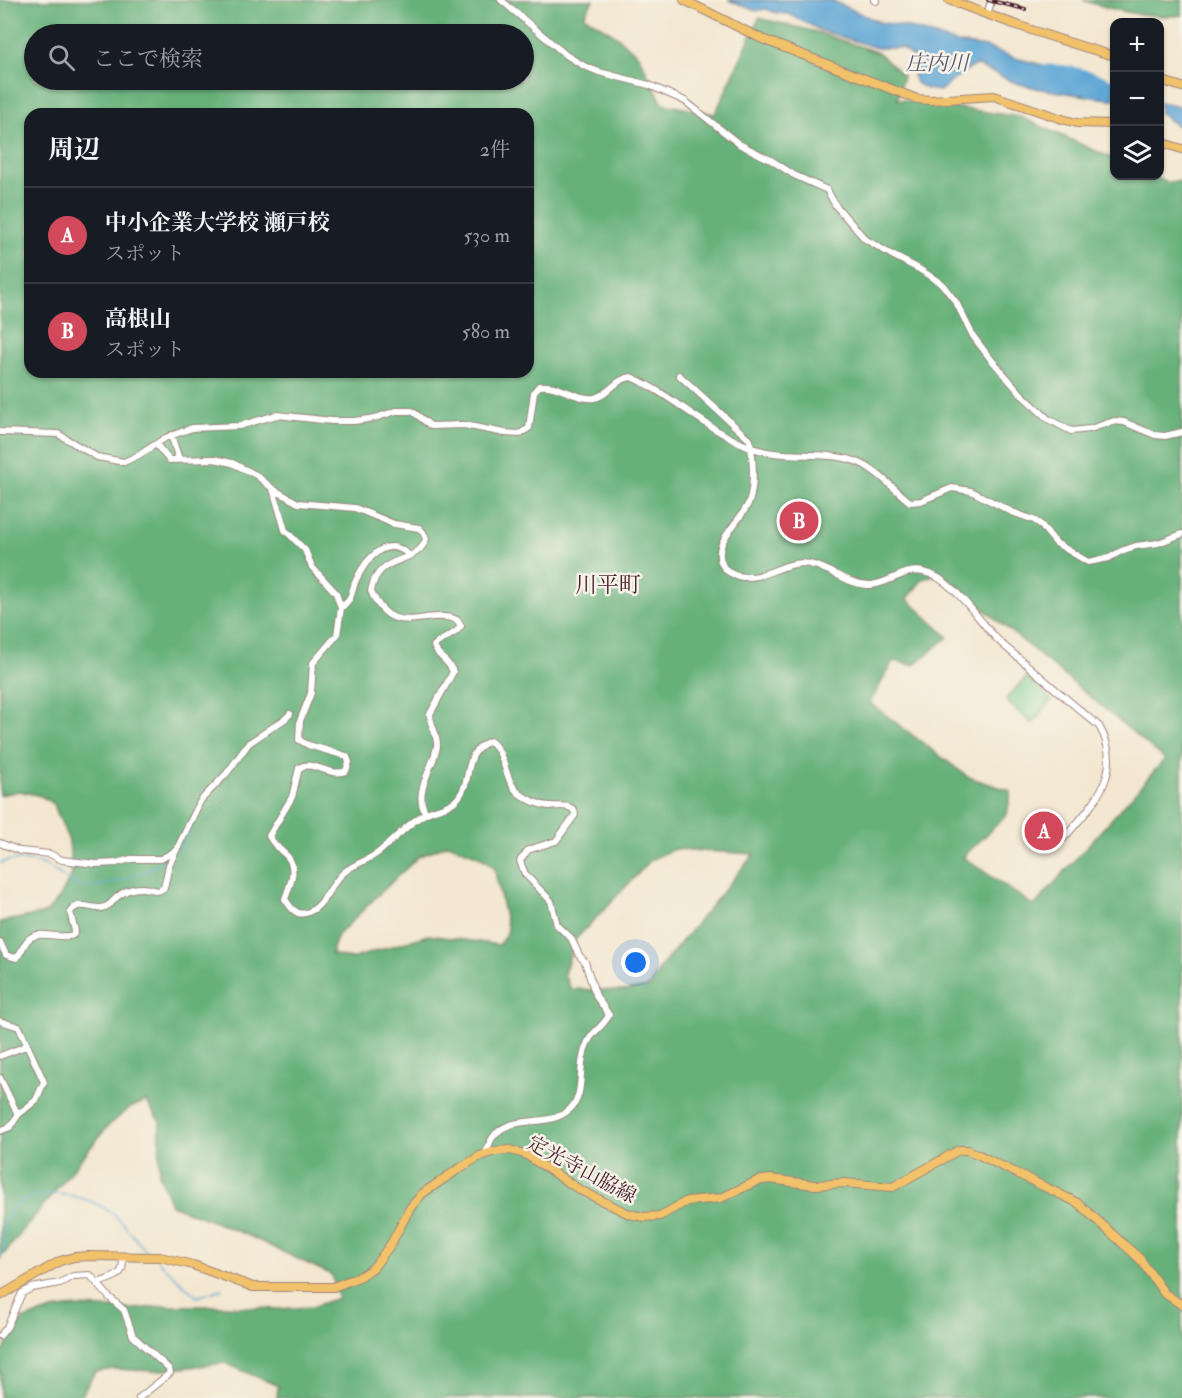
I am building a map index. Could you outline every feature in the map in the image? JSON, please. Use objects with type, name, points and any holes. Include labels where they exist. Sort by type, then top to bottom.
[{"type":"main road","points":[[684,0],[762,39],[917,99],[994,96],[1077,123],[1110,124]]},
{"type":"main road","points":[[949,0],[1085,49],[1110,55]]},
{"type":"main road","points":[[1164,81],[1182,87]]},
{"type":"main road","points":[[1164,143],[1182,149]]},
{"type":"main road","name":"定光寺山脇線","points":[[0,1296],[60,1261],[74,1257],[153,1256],[193,1265],[253,1287],[333,1287],[359,1277],[373,1268],[391,1244],[410,1208],[423,1193],[460,1168],[495,1150],[510,1150],[525,1154],[580,1190],[629,1214],[644,1217],[660,1216],[687,1201],[721,1198],[757,1181],[770,1179],[815,1185],[843,1183],[893,1187],[914,1177],[946,1156],[959,1150],[968,1150],[1078,1203],[1140,1259],[1164,1293],[1182,1305]]},
{"type":"street","points":[[501,0],[529,24]]},
{"type":"street","points":[[987,15],[990,5]]},
{"type":"street","points":[[534,28],[566,55],[584,66],[598,72],[649,85],[685,100],[739,144],[794,175],[827,190],[836,206],[866,238],[942,284],[956,302],[979,345],[1022,394],[1048,419],[1071,431],[1090,429],[1114,421],[1124,422],[1155,435],[1165,436],[1182,432]]},
{"type":"street","points":[[679,375],[750,440],[753,482],[750,500],[720,550],[723,567],[729,573],[745,578],[759,577],[794,563],[809,563],[861,584],[872,585],[886,582],[903,573],[920,571],[936,575],[972,609],[999,642],[1099,726],[1107,742],[1109,762],[1106,779],[1100,794],[1064,838]]},
{"type":"street","points":[[0,432],[58,434],[97,457],[124,462],[171,435],[204,426],[239,426],[277,415],[354,421],[375,418],[396,411],[411,411],[431,426],[465,425],[519,434],[529,428],[534,392],[539,386],[546,385],[595,398],[602,395],[616,382],[631,377],[657,390],[693,416],[752,448],[857,461],[910,502],[921,501],[952,488],[972,491],[1012,512],[1034,520],[1056,543],[1088,562],[1109,558],[1136,546],[1158,543],[1182,534]]},
{"type":"street","points":[[171,435],[179,459]]},
{"type":"street","points":[[156,444],[169,460],[214,459],[232,463],[256,475],[273,489],[298,503],[356,508],[394,525],[419,528],[423,532],[426,539],[424,544],[378,572],[371,591],[382,610],[402,620],[452,618],[458,620],[461,626],[456,632],[434,646],[435,652],[451,665],[453,672],[430,714],[437,742],[421,798],[426,813]]},
{"type":"street","points":[[273,489],[285,530],[305,550],[312,567],[336,592],[341,608],[337,635],[313,663],[311,693],[300,721],[299,740],[308,745],[343,755],[349,762],[346,771],[339,774],[310,765],[299,768],[292,797],[269,836],[276,847],[289,858],[292,867],[292,878],[285,899],[290,908],[305,914],[315,909],[339,876],[377,853],[426,813],[452,804],[465,785],[468,766],[473,754],[482,744],[490,741],[496,746],[511,784],[521,795],[541,804],[568,806],[574,810],[575,815],[556,842],[528,850],[520,861],[525,874],[551,901],[557,925],[571,938],[585,962],[596,996],[609,1015],[606,1023],[588,1041],[581,1067],[577,1100],[570,1109],[547,1120],[514,1124],[504,1128],[491,1139],[485,1154]]},
{"type":"street","points":[[341,608],[349,601],[354,582],[368,560],[377,552],[395,547],[409,555]]},
{"type":"street","points":[[0,942],[6,955],[16,958],[21,954],[27,941],[34,936],[67,937],[73,935],[75,931],[70,912],[73,908],[82,905],[104,908],[124,893],[140,887],[161,891],[175,851],[209,789],[227,773],[249,743],[290,714]]},
{"type":"street","points":[[0,843],[20,851],[50,854],[62,860],[96,864],[116,863],[131,859],[161,859],[175,851]]},
{"type":"street","points":[[0,1021],[19,1026],[44,1082],[36,1100],[18,1115],[10,1127],[0,1131]]},
{"type":"street","points":[[0,1056],[27,1046]]},
{"type":"street","points":[[0,1078],[18,1115]]},
{"type":"street","points":[[98,1283],[112,1278],[123,1270],[123,1256]]},
{"type":"street","points":[[0,1336],[7,1327],[22,1293],[32,1288],[60,1283],[73,1276],[90,1275],[124,1310],[133,1336],[158,1358],[170,1373],[139,1398]]},
{"type":"green space","points":[[0,0],[593,0],[584,16],[614,34],[638,55],[663,104],[715,114],[759,18],[817,32],[879,53],[903,76],[897,99],[1020,117],[1110,157],[1110,180],[1162,180],[1169,183],[1182,181],[1182,1398],[277,1398],[278,1386],[225,1363],[154,1371],[114,1369],[95,1372],[80,1398],[0,1398],[0,1352],[4,1351],[8,1340],[22,1320],[52,1310],[74,1307],[135,1309],[164,1306],[277,1309],[312,1307],[338,1298],[332,1275],[247,1235],[171,1205],[159,1174],[160,1122],[146,1101],[130,1108],[108,1126],[0,1259],[0,922],[46,913],[60,897],[72,873],[69,841],[53,803],[41,796],[19,791],[0,795]],"holes":[[[939,572],[1165,759],[1034,906],[963,857],[1007,815],[1011,791],[968,777],[870,703],[893,661],[914,665],[948,637],[907,599],[922,580]],[[448,844],[479,856],[494,867],[508,931],[499,945],[428,935],[351,959],[331,954],[338,935],[418,857]],[[674,849],[754,854],[659,969],[650,987],[622,991],[571,989],[564,974],[575,940],[652,859]]]},
{"type":"green space","points":[[1083,0],[1182,0],[1182,15],[1157,16],[1132,13]]},
{"type":"green space","points":[[1026,677],[1052,700],[1032,724],[1005,700]]},
{"type":"water","name":"庄内川","points":[[728,0],[831,0],[879,22],[906,27],[957,43],[986,47],[1015,58],[1081,75],[1109,79],[1110,99],[1016,83],[976,65],[940,91],[926,89],[916,83],[912,71],[915,59],[901,48],[877,48],[820,30],[789,14],[766,9],[756,11]]},
{"type":"water","points":[[1164,103],[1182,108],[1182,129],[1164,116]]},
{"type":"waterway","name":"庄内川","points":[[1044,69],[1080,73],[1110,83]]},
{"type":"waterway","points":[[179,852],[192,826]]},
{"type":"waterway","points":[[0,863],[14,860],[39,863],[81,887],[95,887],[152,868],[169,858]]},
{"type":"waterway","points":[[0,1260],[4,1250],[5,1220],[13,1208],[36,1196],[50,1194],[79,1198],[104,1208],[121,1222],[146,1251]]},
{"type":"waterway","points":[[158,1261],[197,1297],[222,1289]]},
{"type":"railway","points":[[988,0],[1025,9]]},
{"type":"place","name":"高根山","points":[[799,521]]},
{"type":"place","name":"中小企業大学校 瀬戸校","points":[[1044,831]]},
{"type":"district","name":"川平町","points":[[608,584]]}]
